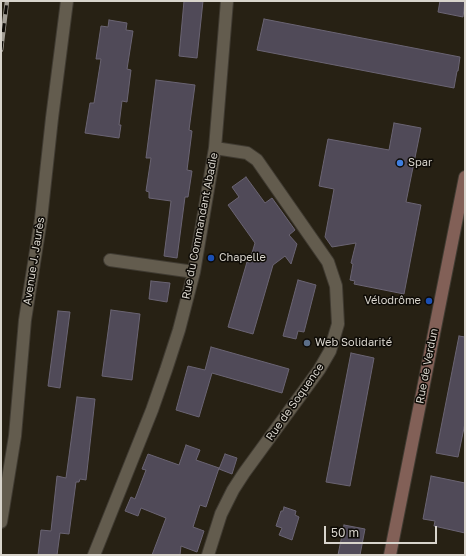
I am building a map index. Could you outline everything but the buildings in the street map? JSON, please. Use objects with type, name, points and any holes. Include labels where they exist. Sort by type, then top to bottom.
[{"type":"main road","name":"Rue de Verdun","points":[[390,555],[463,199],[465,177]]},
{"type":"street","name":"Avenue J. Jaurès","points":[[1,522],[15,436],[25,320],[41,219],[67,1]]},
{"type":"street","name":"Rue du Commandant Abadie","points":[[94,555],[152,410],[179,330],[194,272],[215,148],[227,1]]},
{"type":"street","name":"Rue de Soquence","points":[[208,555],[222,514],[234,490],[244,473],[319,370],[330,351],[338,324],[336,286],[328,262],[257,160],[247,153],[215,148]]},
{"type":"street","points":[[110,260],[194,272]]},
{"type":"railway","points":[[1,50],[7,1]]},
{"type":"place","name":"Spar","points":[[400,163]]},
{"type":"place","name":"Chapelle","points":[[211,258]]},
{"type":"place","name":"Vélodrôme","points":[[429,301]]},
{"type":"place","name":"Web Solidarité","points":[[307,343]]}]
